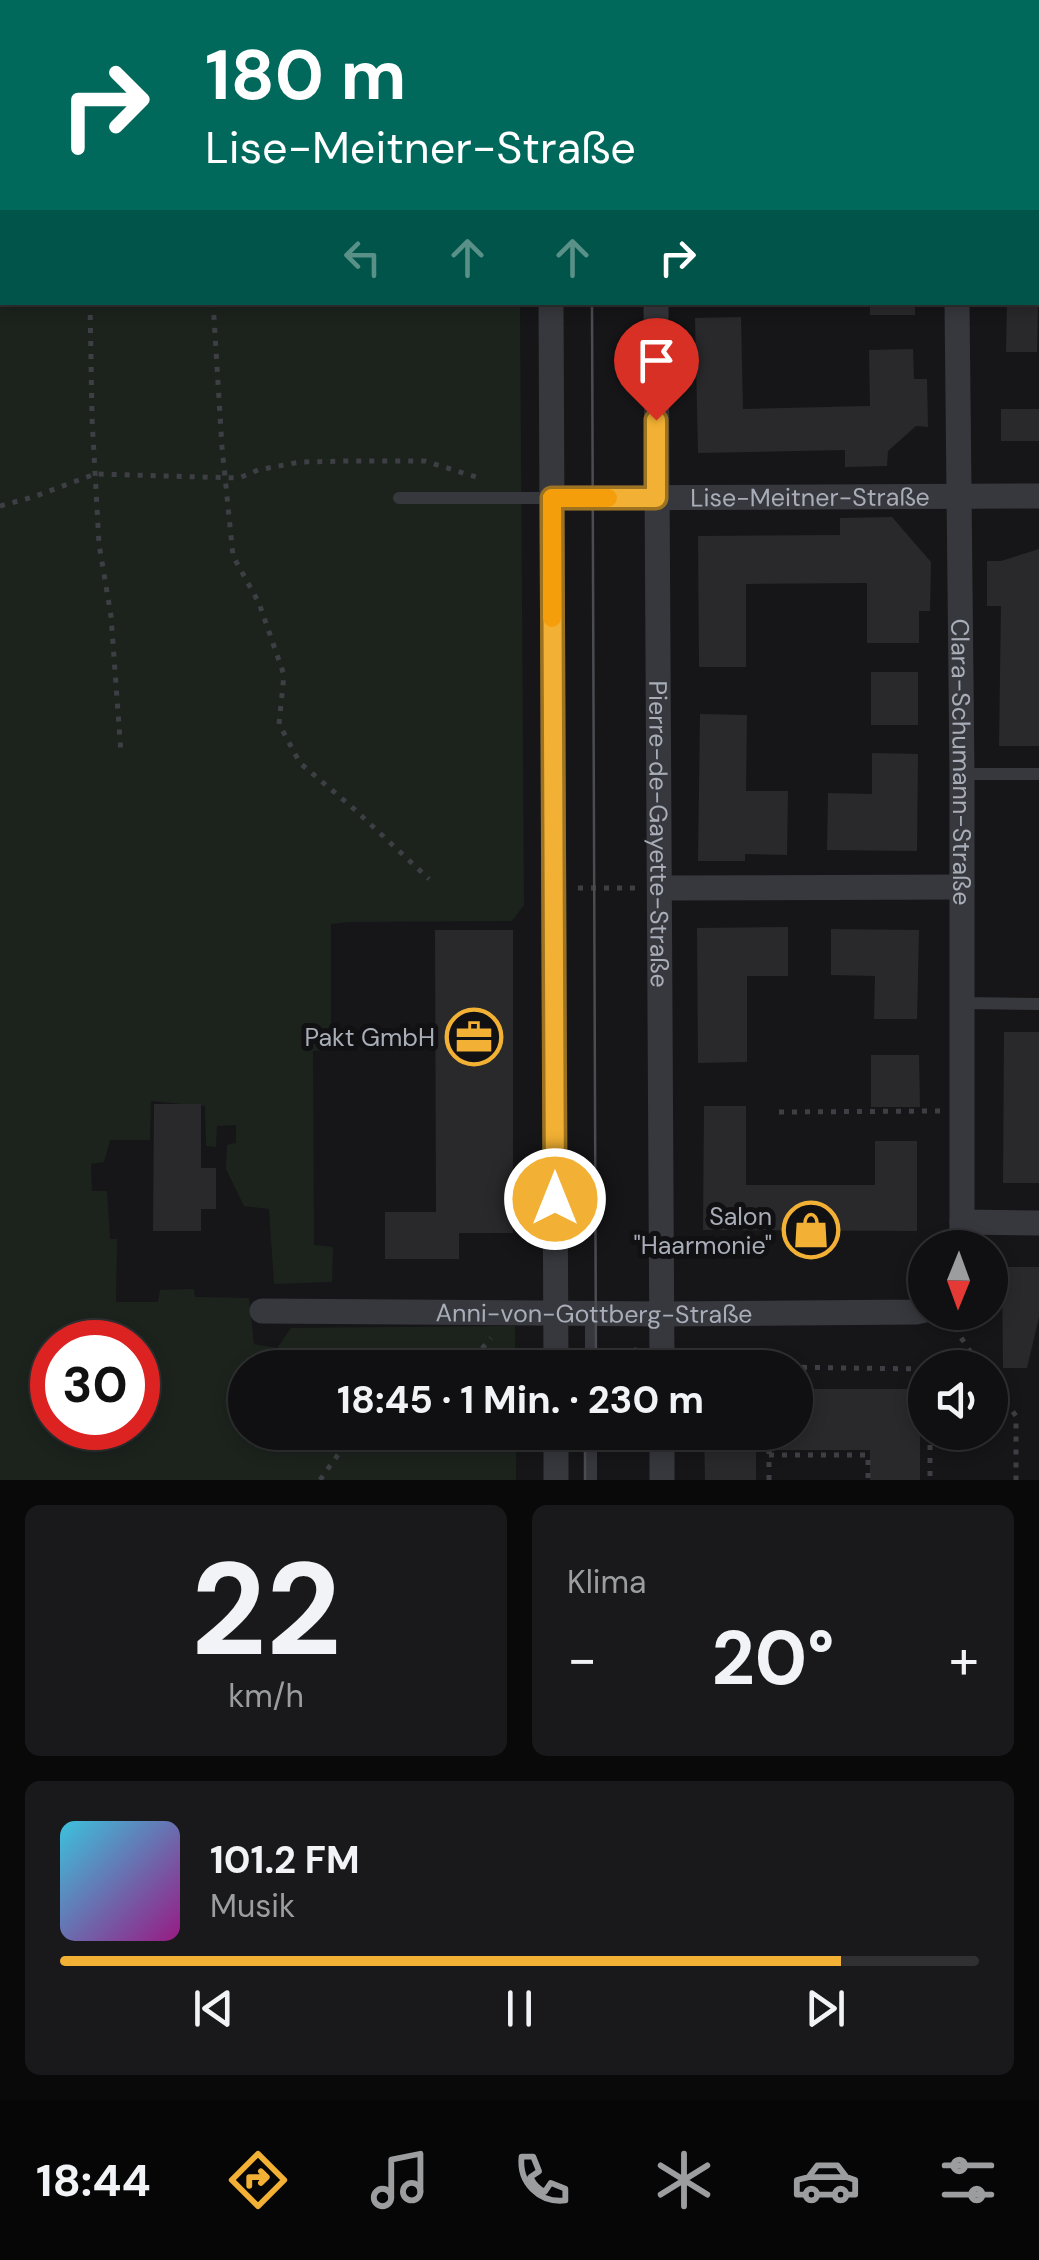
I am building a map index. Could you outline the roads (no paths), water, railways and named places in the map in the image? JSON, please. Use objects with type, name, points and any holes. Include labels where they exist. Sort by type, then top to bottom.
[{"type":"street","points":[[551,305],[556,1350]]},
{"type":"street","name":"Pierre-de-Gayette-Straße","points":[[656,305],[662,1350]]},
{"type":"street","name":"Clara-Schumann-Straße","points":[[957,305],[962,1230]]},
{"type":"street","name":"Lise-Meitner-Straße","points":[[552,498],[1039,496]]},
{"type":"street","points":[[660,888],[962,887]]},
{"type":"street","points":[[994,1230],[1039,1223]]},
{"type":"street","name":"Anni-von-Gottberg-Straße","points":[[262,1311],[908,1312]]},
{"type":"street","points":[[556,1450],[556,1480]]},
{"type":"street","points":[[662,1450],[662,1480]]},
{"type":"lane","name":"Lise-Meitner-Straße","points":[[399,498],[552,498]]},
{"type":"lane","points":[[962,774],[1039,774]]},
{"type":"lane","points":[[962,1003],[1039,1004]]},
{"type":"lane","points":[[591,1314],[591,1350]]},
{"type":"lane","points":[[591,1450],[591,1480]]},
{"type":"tram line","points":[[592,305],[596,1350]]},
{"type":"tram line","points":[[585,1450],[585,1480]]},
{"type":"place","name":"Pakt GmbH","points":[[474,1037]]},
{"type":"place","name":"Salon \"Haarmonie\"","points":[[811,1230]]}]
